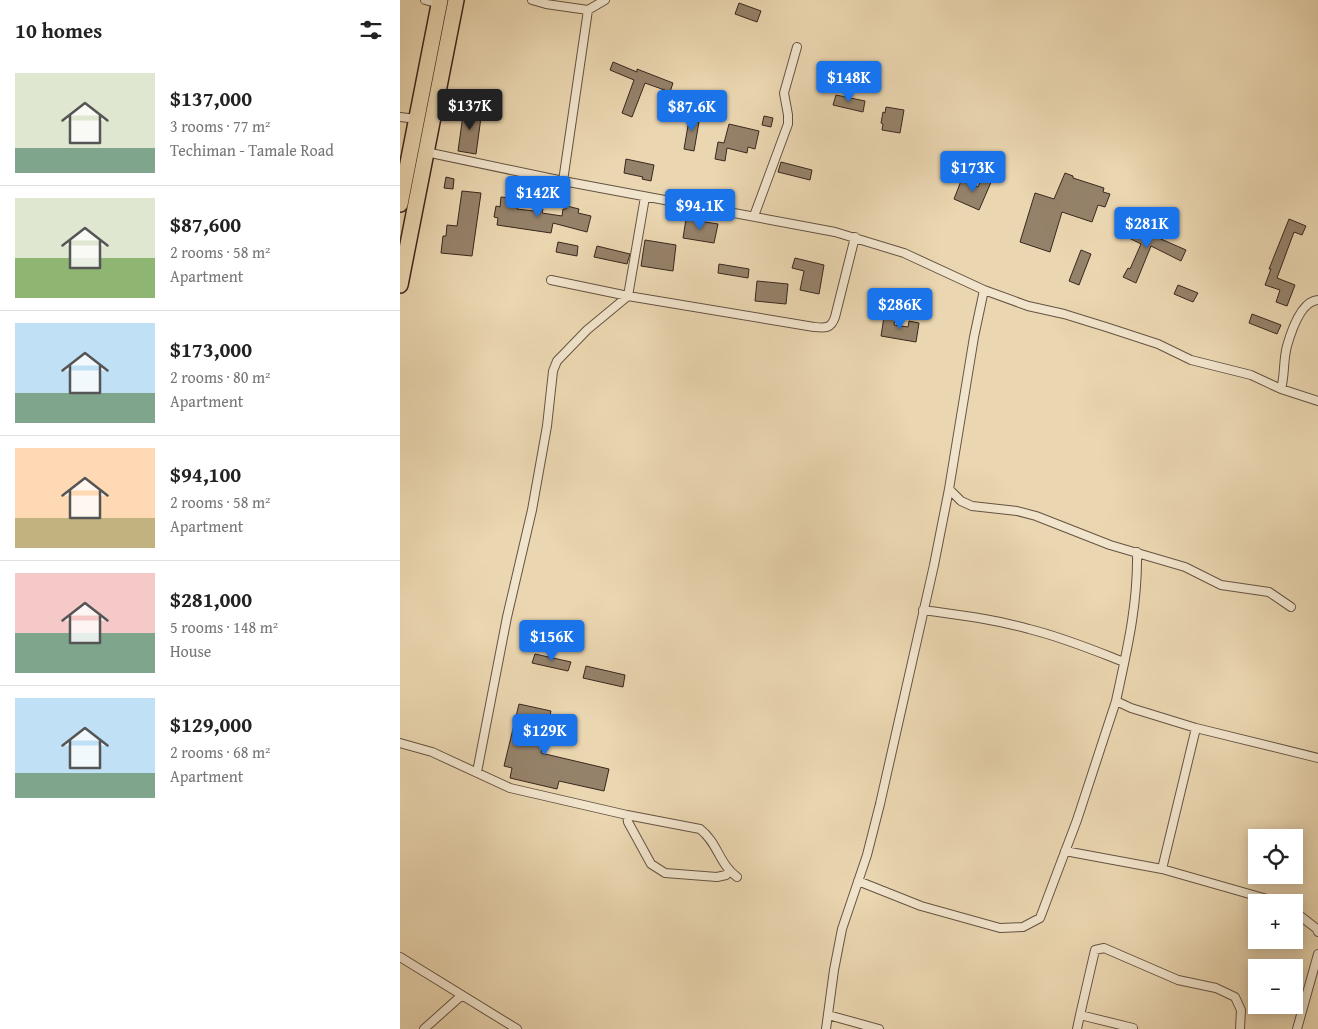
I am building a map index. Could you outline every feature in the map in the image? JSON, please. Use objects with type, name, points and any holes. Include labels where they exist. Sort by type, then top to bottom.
[{"type":"highway","points":[[400,285],[456,0]]},
{"type":"highway","points":[[400,204],[417,119],[435,1]]},
{"type":"street","points":[[532,0],[588,10],[605,0]]},
{"type":"street","points":[[563,181],[588,10]]},
{"type":"street","points":[[754,216],[788,124],[784,93],[798,47]]},
{"type":"street","points":[[400,117],[417,119]]},
{"type":"street","points":[[426,152],[563,181],[754,216],[855,237],[904,253],[984,290],[1028,306],[1064,314],[1158,344],[1192,360],[1251,375],[1280,389],[1318,401]]},
{"type":"street","points":[[477,772],[507,617],[532,510],[547,426],[553,371],[557,361],[586,330],[628,296],[645,197]]},
{"type":"street","points":[[552,280],[628,296],[828,328],[833,324],[855,237]]},
{"type":"street","points":[[826,1029],[842,928],[867,855],[880,804],[934,565],[984,290]]},
{"type":"street","points":[[1280,389],[1284,376],[1283,369],[1287,346],[1300,313],[1306,305],[1313,300],[1318,300]]},
{"type":"street","points":[[949,489],[961,502],[972,506],[1017,511],[1036,516],[1091,538],[1185,566],[1221,585],[1269,592],[1291,607]]},
{"type":"street","points":[[858,881],[921,906],[1000,928],[1023,927],[1040,918],[1077,820],[1116,701],[1132,632],[1137,552]]},
{"type":"street","points":[[923,610],[986,619],[1027,628],[1124,662]]},
{"type":"street","points":[[1116,701],[1131,708],[1196,728],[1318,758]]},
{"type":"street","points":[[1162,869],[1196,728]]},
{"type":"street","points":[[400,743],[432,752],[510,788],[627,815],[700,829],[709,836],[729,871],[737,876]]},
{"type":"street","points":[[627,815],[628,822],[651,864],[665,873],[717,878],[726,875],[729,871]]},
{"type":"street","points":[[1065,851],[1162,869],[1250,894]]},
{"type":"street","points":[[1303,918],[1317,928],[1318,932]]},
{"type":"street","points":[[1077,1029],[1096,950],[1104,948],[1178,980],[1216,988],[1235,997],[1241,1010],[1240,1029]]},
{"type":"street","points":[[1297,1029],[1318,954]]},
{"type":"street","points":[[400,957],[517,1029]]},
{"type":"street","points":[[424,1029],[462,995]]},
{"type":"street","points":[[828,1015],[879,1029]]},
{"type":"street","points":[[1080,1015],[1133,1028]]},
{"type":"building","points":[[739,3],[761,11],[757,22],[735,14]]},
{"type":"building","points":[[613,62],[637,72],[637,69],[673,83],[670,92],[645,83],[632,117],[622,113],[634,80],[610,70]]},
{"type":"building","points":[[836,95],[865,101],[863,112],[833,105]]},
{"type":"building","points":[[886,107],[904,110],[900,133],[882,130],[883,124],[881,123]]},
{"type":"building","points":[[464,108],[482,110],[476,154],[458,151]]},
{"type":"building","points":[[690,114],[700,116],[694,151],[684,149]]},
{"type":"building","points":[[764,116],[773,118],[771,127],[762,125]]},
{"type":"building","points":[[729,124],[759,131],[755,149],[748,147],[747,153],[727,148],[725,161],[715,159],[718,142],[724,143]]},
{"type":"building","points":[[626,159],[654,165],[651,181],[642,179],[643,177],[624,173]]},
{"type":"building","points":[[781,162],[812,170],[810,180],[778,172]]},
{"type":"building","points":[[1065,173],[1073,176],[1073,178],[1104,188],[1103,192],[1110,194],[1105,207],[1098,205],[1092,222],[1062,212],[1050,252],[1020,242],[1035,193],[1054,199]]},
{"type":"building","points":[[983,176],[992,180],[979,210],[954,199],[961,181],[978,187]]},
{"type":"building","points":[[446,177],[454,179],[453,189],[444,188]]},
{"type":"building","points":[[462,191],[481,193],[472,256],[441,253],[443,236],[446,236],[447,225],[457,226]]},
{"type":"building","points":[[501,197],[518,199],[517,209],[534,211],[534,208],[543,209],[542,213],[562,216],[563,209],[566,209],[567,206],[579,209],[578,213],[591,216],[587,232],[553,223],[551,233],[497,225],[498,218],[494,217],[496,206],[500,207]]},
{"type":"building","points":[[686,219],[718,224],[714,243],[683,238]]},
{"type":"building","points":[[1289,219],[1306,226],[1302,235],[1294,232],[1277,278],[1295,285],[1287,306],[1276,302],[1280,290],[1265,285],[1271,269],[1269,269]]},
{"type":"building","points":[[1128,221],[1146,230],[1145,232],[1186,250],[1181,261],[1151,246],[1136,283],[1123,277],[1128,268],[1130,269],[1141,244],[1121,234]]},
{"type":"building","points":[[645,240],[676,245],[673,271],[641,266]]},
{"type":"building","points":[[558,242],[578,246],[577,256],[556,252]]},
{"type":"building","points":[[597,246],[630,254],[627,264],[594,257]]},
{"type":"building","points":[[1081,250],[1091,254],[1079,285],[1069,281]]},
{"type":"building","points":[[795,258],[824,265],[819,294],[800,290],[804,271],[792,268]]},
{"type":"building","points":[[719,264],[749,269],[748,278],[718,273]]},
{"type":"building","points":[[757,281],[788,284],[786,304],[755,301]]},
{"type":"building","points":[[1178,285],[1198,293],[1193,302],[1174,294]]},
{"type":"building","points":[[1252,314],[1281,325],[1277,334],[1249,323]]},
{"type":"building","points":[[884,317],[895,319],[894,325],[908,327],[909,321],[919,323],[916,342],[881,336]]},
{"type":"building","points":[[535,654],[571,662],[568,671],[532,663]]},
{"type":"building","points":[[586,666],[625,675],[623,687],[583,678]]},
{"type":"building","points":[[519,704],[551,711],[541,753],[609,769],[604,791],[559,781],[557,789],[510,778],[512,768],[504,766]]}]
